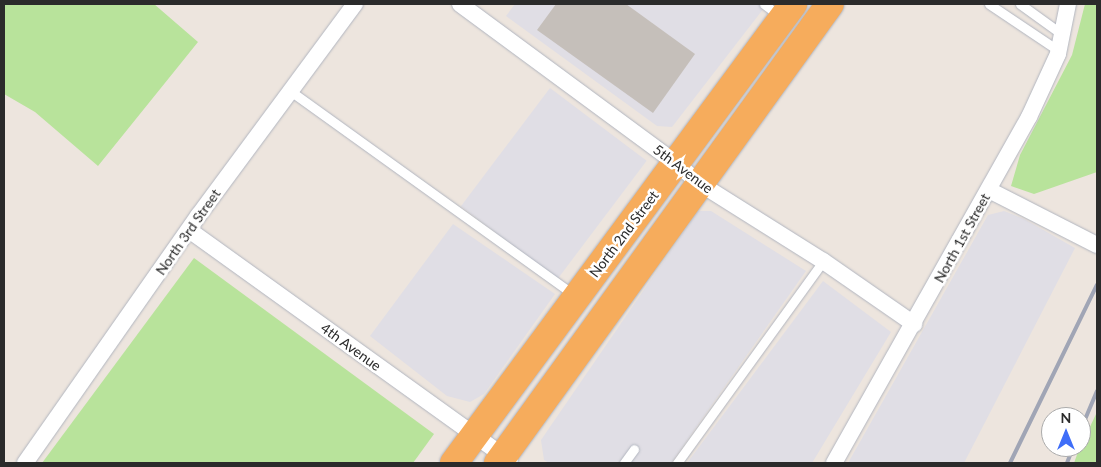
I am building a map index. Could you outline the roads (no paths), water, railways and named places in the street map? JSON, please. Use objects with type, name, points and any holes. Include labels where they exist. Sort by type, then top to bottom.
[{"type":"highway","points":[[505,461],[699,183],[830,4]]},
{"type":"highway","name":"North 2nd Street","points":[[454,463],[676,163],[780,8]]},
{"type":"street","name":"North 3rd Street","points":[[25,463],[289,90],[355,4]]},
{"type":"street","name":"5th Avenue","points":[[460,4],[676,163],[699,183],[823,261],[914,324]]},
{"type":"street","name":"North 1st Street","points":[[834,463],[1029,117],[1059,51],[1068,4]]},
{"type":"street","points":[[989,190],[1097,245]]},
{"type":"street","name":"4th Avenue","points":[[189,230],[474,436],[505,461]]},
{"type":"lane","points":[[989,4],[1059,51]]},
{"type":"lane","points":[[1020,4],[1063,35]]},
{"type":"lane","points":[[289,90],[577,297]]},
{"type":"lane","points":[[677,463],[823,261]]},
{"type":"lane","points":[[624,463],[634,449]]},
{"type":"railway","points":[[1010,463],[1097,285]]},
{"type":"railway","points":[[1090,407],[1097,391]]},
{"type":"railway","points":[[1067,463],[1069,457]]}]
